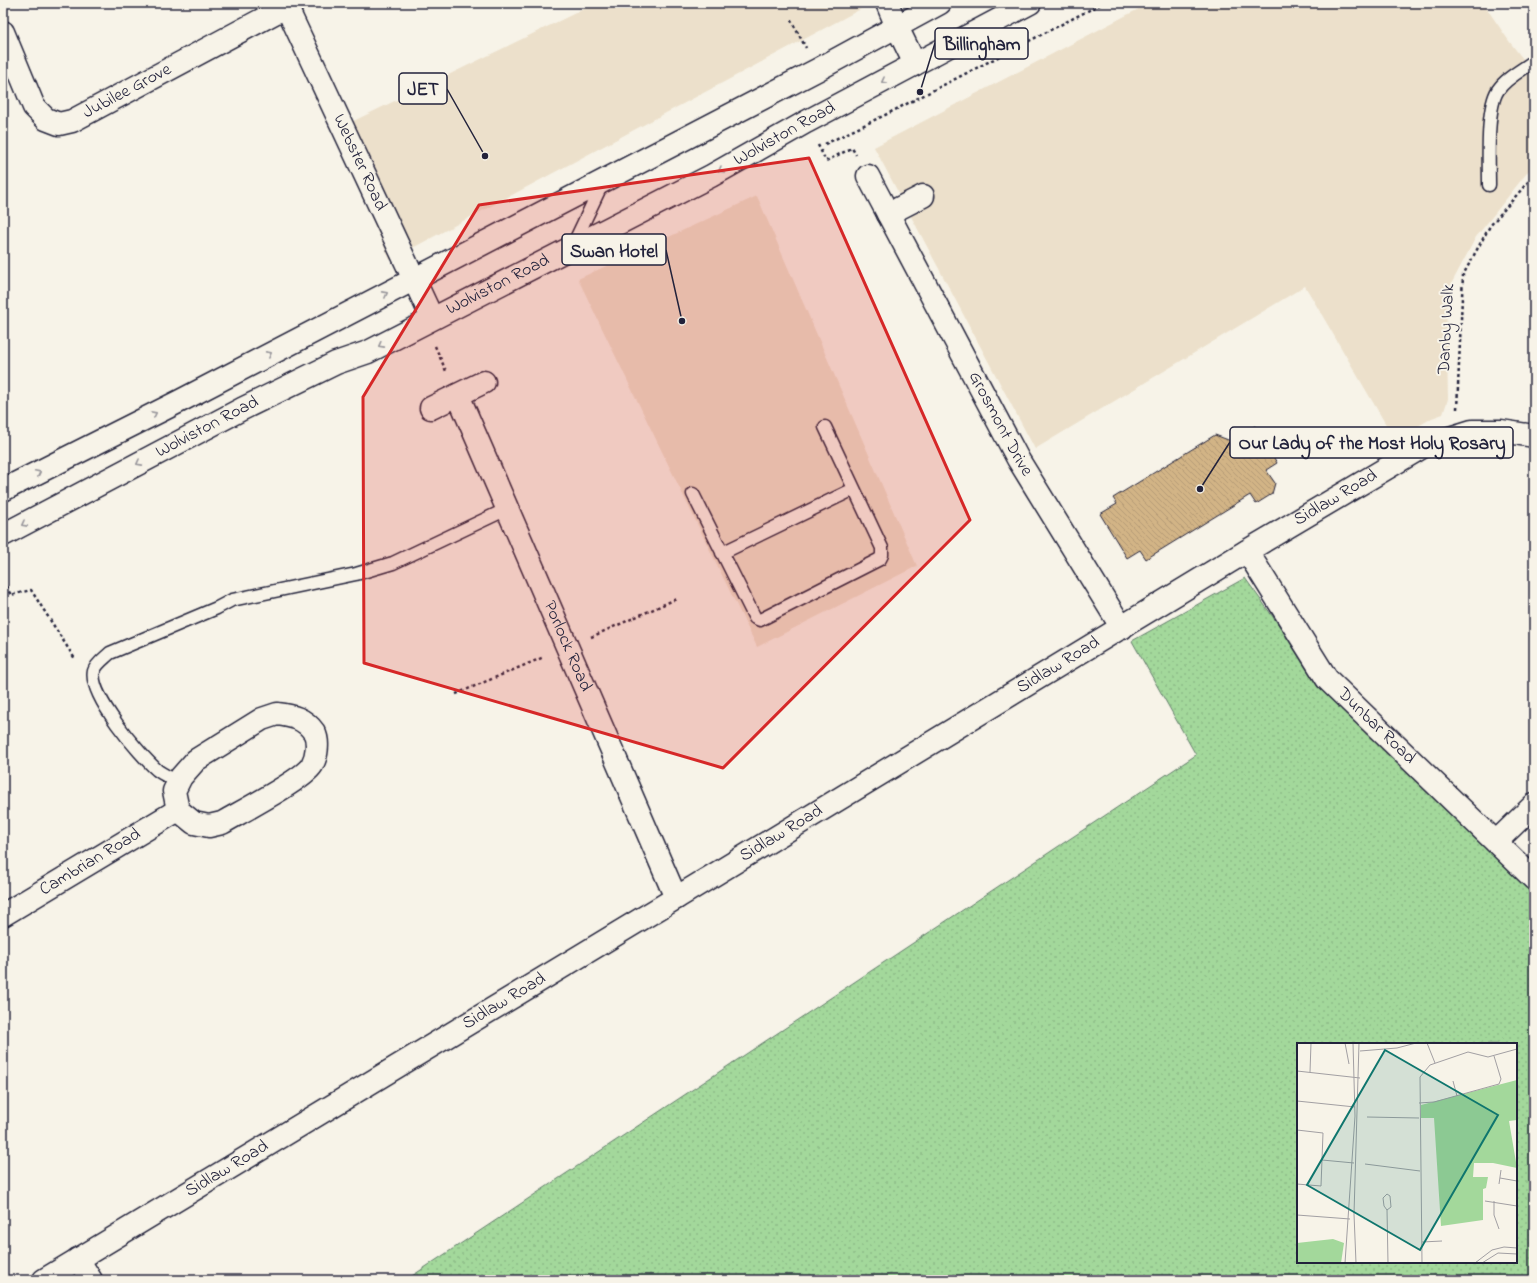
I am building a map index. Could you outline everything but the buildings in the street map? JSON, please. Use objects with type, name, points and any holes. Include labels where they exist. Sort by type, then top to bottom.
[{"type":"street","points":[[887,3],[915,64]]},
{"type":"street","name":"Wolviston Road","points":[[3,490],[180,401],[604,181],[898,27],[940,3]]},
{"type":"street","name":"Wolviston Road","points":[[3,535],[249,406],[336,363],[368,352],[711,176],[806,122],[1030,3]]},
{"type":"street","name":"Jubilee Grove","points":[[3,32],[34,107],[46,119],[59,124],[72,121],[290,5]]},
{"type":"street","name":"Webster Road","points":[[290,5],[413,280],[428,320]]},
{"type":"street","name":"Grosmont Drive","points":[[868,176],[1018,458],[1122,628]]},
{"type":"street","points":[[888,214],[923,196]]},
{"type":"street","points":[[431,408],[484,382]]},
{"type":"street","name":"Porlock Road","points":[[458,395],[676,898]]},
{"type":"street","name":"Sidlaw Road","points":[[44,1280],[1247,551],[1424,446],[1472,432],[1501,431],[1534,436]]},
{"type":"street","name":"Dunbar Road","points":[[1247,551],[1327,678],[1534,879]]},
{"type":"street","points":[[277,714],[292,715],[304,722],[315,734],[318,750],[312,766],[297,779],[222,823],[209,826],[194,823],[178,810],[174,791],[181,776],[196,760],[262,719],[277,714]]},
{"type":"street","points":[[1496,842],[1534,805]]},
{"type":"street","name":"Cambrian Road","points":[[3,915],[178,810]]},
{"type":"street","points":[[78,1259],[91,1280]]},
{"type":"lane","points":[[1489,185],[1490,130],[1494,99],[1505,83],[1534,61]]},
{"type":"lane","points":[[572,248],[604,181]]},
{"type":"lane","points":[[693,494],[755,618],[760,620],[880,559],[882,555],[882,548],[824,427]]},
{"type":"lane","points":[[722,553],[854,490]]},
{"type":"lane","points":[[178,782],[158,770],[139,752],[118,726],[101,700],[95,683],[94,672],[100,662],[110,653],[217,608],[232,600],[356,574],[393,563],[507,509]]},
{"type":"path","points":[[819,147],[888,114],[1103,3]]},
{"type":"path","points":[[826,161],[852,148]]},
{"type":"path","name":"Danby Walk","points":[[1455,436],[1463,275],[1490,226],[1534,175]]},
{"type":"path","points":[[428,320],[458,395]]},
{"type":"path","points":[[3,581],[10,595],[31,590],[75,659],[94,672]]},
{"type":"highlighted area","points":[[809,158],[970,520],[723,768],[364,663],[363,397],[479,205]]},
{"type":"shaded area","points":[[596,3],[872,3],[390,260],[333,131]]},
{"type":"shaded area","points":[[1150,3],[1483,3],[1509,41],[1534,73],[1534,164],[1476,237],[1446,294],[1448,399],[1443,414],[1432,418],[1395,440],[1305,286],[1035,449],[874,147]]},
{"type":"shaded area","points":[[757,196],[917,566],[757,647],[578,279]]},
{"type":"green space","points":[[1245,578],[1322,685],[1534,894],[1534,1280],[406,1280],[1196,755],[1132,641]]},
{"type":"place","name":"Billingham","points":[[920,92]]},
{"type":"place","name":"JET","points":[[485,156]]},
{"type":"place","name":"Swan Hotel","points":[[682,321]]},
{"type":"place","name":"Our Lady of the Most Holy Rosary","points":[[1200,489]]}]
